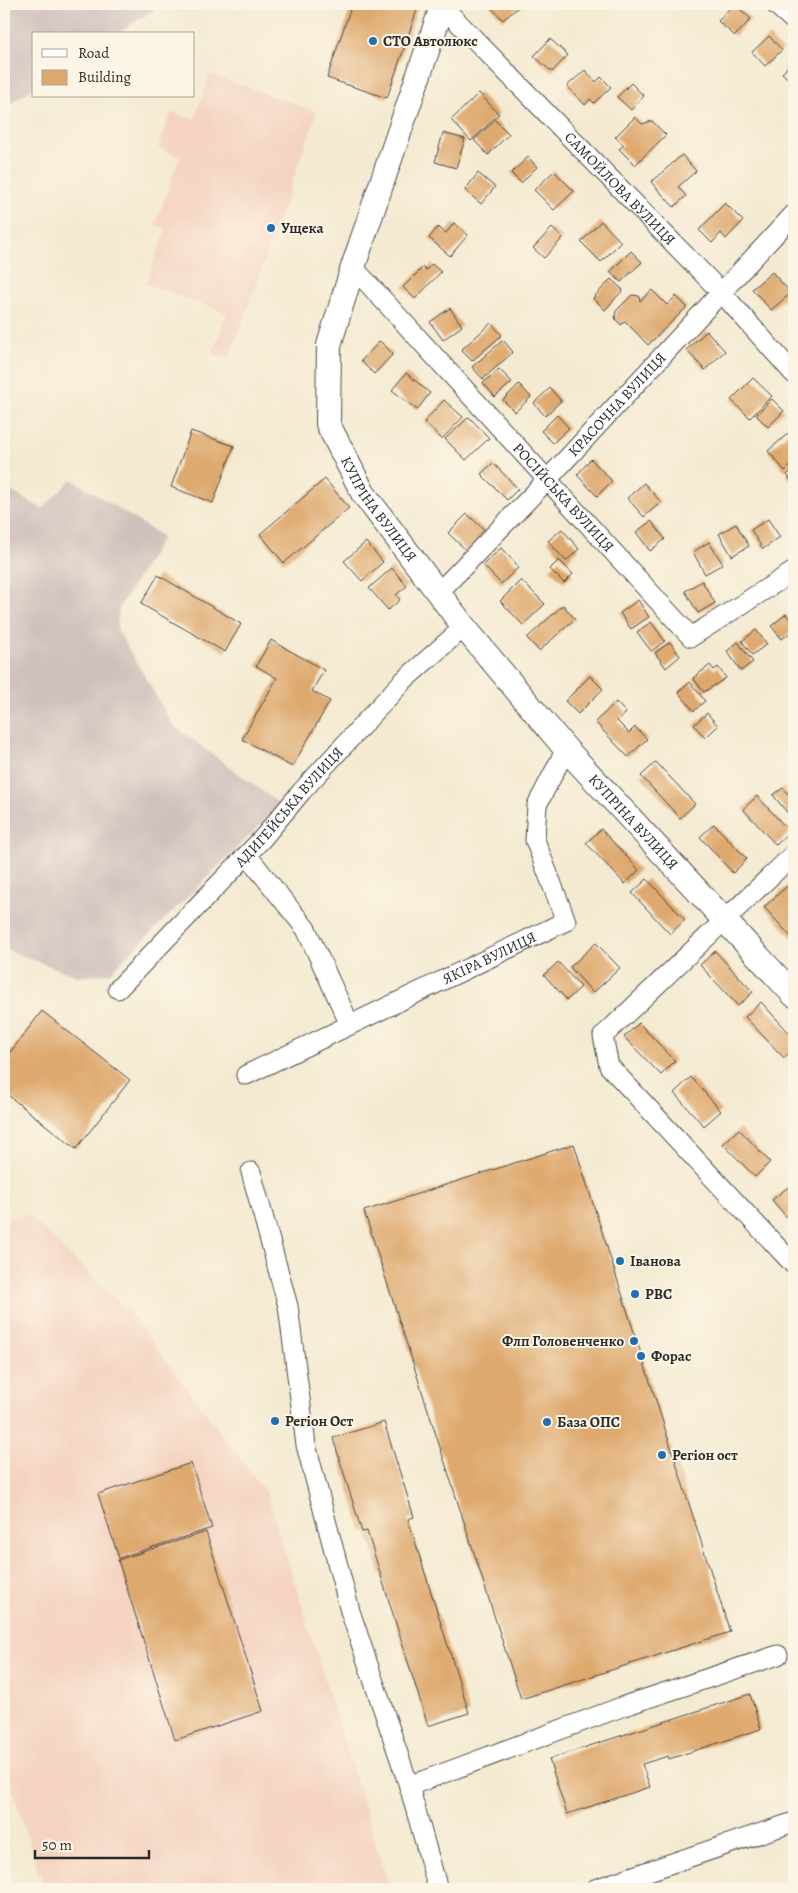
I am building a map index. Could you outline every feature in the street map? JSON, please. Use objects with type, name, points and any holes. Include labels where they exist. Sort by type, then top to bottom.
[{"type":"main road","name":"КУПРІНА ВУЛИЦЯ","points":[[443,5],[353,268],[329,345],[328,424],[363,494],[464,627],[566,749],[794,995]]},
{"type":"street","points":[[775,4],[794,21]]},
{"type":"street","name":"САМОЙЛОВА ВУЛИЦЯ","points":[[443,5],[720,292],[794,374]]},
{"type":"street","name":"КРАСОЧНА ВУЛИЦЯ","points":[[438,593],[547,480],[794,214]]},
{"type":"street","name":"РОСІЙСЬКА ВУЛИЦЯ","points":[[353,268],[691,637],[794,570]]},
{"type":"street","name":"АДИГЕЙСЬКА ВУЛИЦЯ","points":[[118,989],[247,855],[403,681],[464,627]]},
{"type":"street","name":"ЯКІРА ВУЛИЦЯ","points":[[246,1076],[566,921],[535,840],[537,804],[566,749]]},
{"type":"street","points":[[794,854],[604,1036],[609,1066],[794,1265]]},
{"type":"street","points":[[247,855],[306,930],[350,1025]]},
{"type":"street","points":[[252,1172],[288,1306],[306,1445],[350,1611],[409,1786],[438,1889]]},
{"type":"street","points":[[409,1786],[624,1706],[778,1656]]},
{"type":"street","points":[[595,1889],[794,1822]]},
{"type":"shaded area","points":[[4,4],[163,4],[120,32],[32,32],[32,89],[4,107]]},
{"type":"shaded area","points":[[210,74],[317,112],[229,360],[212,354],[227,313],[146,284],[166,229],[155,225],[180,157],[158,148],[171,112],[194,120]]},
{"type":"shaded area","points":[[72,479],[163,537],[119,608],[117,629],[173,725],[281,805],[110,973],[79,977],[4,949],[4,487],[42,509]]},
{"type":"shaded area","points":[[27,1214],[131,1314],[267,1494],[390,1889],[44,1889],[4,1763],[4,1220]]},
{"type":"building","name":"СТО Автолюкс","points":[[352,4],[419,4],[387,98],[327,78]]},
{"type":"building","points":[[488,4],[522,4],[503,20]]},
{"type":"building","points":[[734,4],[751,19],[735,36],[718,21]]},
{"type":"building","points":[[769,36],[782,50],[765,66],[752,52]]},
{"type":"building","points":[[550,39],[568,55],[552,72],[534,56]]},
{"type":"building","points":[[794,61],[794,84],[782,73]]},
{"type":"building","points":[[585,70],[596,82],[601,77],[611,87],[594,103],[590,99],[585,105],[567,86]]},
{"type":"building","points":[[631,83],[644,96],[631,110],[617,97]]},
{"type":"building","points":[[479,93],[499,114],[471,141],[451,120]]},
{"type":"building","points":[[635,117],[642,124],[652,121],[666,135],[635,165],[619,149],[624,145],[615,137]]},
{"type":"building","points":[[495,120],[509,134],[488,155],[474,140]]},
{"type":"building","points":[[443,133],[465,139],[456,168],[435,162]]},
{"type":"building","points":[[682,155],[696,171],[678,187],[686,196],[674,207],[651,182]]},
{"type":"building","points":[[528,157],[537,167],[521,183],[511,173]]},
{"type":"building","points":[[554,171],[574,191],[554,210],[534,190]]},
{"type":"building","points":[[478,173],[495,187],[481,204],[465,190]]},
{"type":"building","points":[[725,203],[743,221],[726,239],[721,233],[712,243],[699,230]]},
{"type":"building","points":[[601,221],[621,242],[601,262],[581,242]]},
{"type":"building","points":[[454,223],[468,235],[450,256],[429,238],[438,227],[446,233]]},
{"type":"building","points":[[552,228],[563,238],[544,258],[533,248]]},
{"type":"building","points":[[631,251],[642,262],[621,282],[610,272]]},
{"type":"building","points":[[432,264],[441,272],[415,299],[403,287],[423,267],[426,270]]},
{"type":"building","points":[[772,272],[791,293],[771,310],[752,289]]},
{"type":"building","points":[[611,279],[623,290],[605,310],[593,298]]},
{"type":"building","points":[[652,290],[667,305],[676,296],[687,307],[648,345],[625,321],[621,325],[615,316],[616,311],[632,295],[639,296],[640,301]]},
{"type":"building","points":[[450,308],[462,326],[443,340],[430,322]]},
{"type":"building","points":[[491,323],[502,335],[472,361],[461,350]]},
{"type":"building","points":[[707,331],[725,351],[705,370],[686,350]]},
{"type":"building","points":[[503,340],[513,352],[483,379],[472,367]]},
{"type":"building","points":[[380,341],[393,354],[374,374],[361,361]]},
{"type":"building","points":[[499,369],[512,382],[495,397],[483,383]]},
{"type":"building","points":[[406,373],[430,393],[417,410],[392,390]]},
{"type":"building","points":[[753,378],[772,396],[750,418],[731,400]]},
{"type":"building","points":[[519,384],[531,397],[515,412],[503,400]]},
{"type":"building","points":[[550,388],[561,401],[545,416],[534,403]]},
{"type":"building","points":[[772,399],[784,411],[768,427],[756,415]]},
{"type":"building","points":[[444,400],[463,417],[442,439],[424,422]]},
{"type":"building","points":[[557,415],[569,428],[553,443],[541,431]]},
{"type":"building","points":[[469,417],[489,438],[466,460],[445,439]]},
{"type":"building","points":[[793,429],[794,456],[792,458],[794,462],[785,471],[768,451]]},
{"type":"building","points":[[191,431],[234,446],[213,503],[171,487]]},
{"type":"building","points":[[591,459],[612,481],[597,496],[577,475]]},
{"type":"building","points":[[493,463],[518,489],[507,500],[481,474]]},
{"type":"building","points":[[794,468],[794,484],[787,475]]},
{"type":"building","points":[[325,479],[349,508],[284,563],[260,534]]},
{"type":"building","points":[[644,483],[661,502],[644,517],[627,498]]},
{"type":"building","points":[[467,514],[487,532],[468,552],[448,533]]},
{"type":"building","points":[[768,519],[780,537],[763,549],[751,530]]},
{"type":"building","points":[[651,521],[665,539],[650,551],[636,532]]},
{"type":"building","points":[[736,524],[749,546],[732,556],[719,534]]},
{"type":"building","points":[[562,529],[579,549],[566,561],[548,541]]},
{"type":"building","points":[[366,542],[383,562],[362,581],[344,561]]},
{"type":"building","points":[[709,542],[723,564],[705,574],[693,552]]},
{"type":"building","points":[[501,548],[519,567],[501,584],[483,565]]},
{"type":"building","points":[[559,560],[573,574],[564,583],[550,569]]},
{"type":"building","points":[[392,568],[407,586],[396,595],[400,600],[388,610],[369,588]]},
{"type":"building","points":[[158,575],[241,624],[225,652],[141,604]]},
{"type":"building","points":[[521,580],[545,604],[523,625],[500,601]]},
{"type":"building","points":[[702,581],[715,603],[698,613],[685,591]]},
{"type":"building","points":[[638,600],[649,617],[631,629],[620,613]]},
{"type":"building","points":[[563,605],[575,619],[539,651],[527,638]]},
{"type":"building","points":[[786,614],[794,626],[794,630],[782,639],[771,626]]},
{"type":"building","points":[[651,622],[665,641],[651,651],[637,632]]},
{"type":"building","points":[[756,630],[767,644],[752,655],[742,641]]},
{"type":"building","points":[[271,640],[324,670],[312,691],[330,701],[292,767],[242,739],[277,678],[256,666]]},
{"type":"building","points":[[670,642],[680,656],[666,668],[655,653]]},
{"type":"building","points":[[738,642],[753,662],[741,671],[727,651]]},
{"type":"building","points":[[710,665],[714,670],[718,667],[726,678],[704,692],[693,678]]},
{"type":"building","points":[[590,676],[603,689],[578,714],[565,701]]},
{"type":"building","points":[[690,682],[705,701],[694,711],[678,692]]},
{"type":"building","points":[[616,702],[626,713],[617,721],[629,733],[635,727],[647,739],[628,757],[595,722]]},
{"type":"building","points":[[707,713],[718,726],[705,738],[694,725]]},
{"type":"building","points":[[656,762],[695,804],[680,818],[641,776]]},
{"type":"building","points":[[783,788],[788,794],[794,789],[794,821],[773,795]]},
{"type":"building","points":[[757,796],[790,832],[776,845],[743,809]]},
{"type":"building","points":[[714,824],[747,859],[733,873],[700,837]]},
{"type":"building","points":[[601,829],[639,870],[625,884],[586,843]]},
{"type":"building","points":[[647,879],[685,920],[670,934],[632,893]]},
{"type":"building","points":[[794,880],[794,940],[764,907]]},
{"type":"building","points":[[596,943],[620,968],[593,993],[570,967]]},
{"type":"building","points":[[715,951],[753,992],[738,1006],[700,965]]},
{"type":"building","points":[[558,962],[581,987],[567,1000],[544,975]]},
{"type":"building","points":[[761,1002],[794,1038],[794,1048],[784,1058],[745,1017]]},
{"type":"building","points":[[42,1011],[130,1080],[76,1149],[4,1092],[4,1060]]},
{"type":"building","points":[[639,1023],[675,1061],[661,1075],[624,1037]]},
{"type":"building","points":[[691,1077],[721,1111],[704,1126],[674,1093]]},
{"type":"building","points":[[739,1129],[770,1162],[755,1177],[723,1144]]},
{"type":"building","name":"База ОПС","points":[[574,1144],[730,1632],[521,1699],[364,1211]]},
{"type":"building","points":[[788,1187],[794,1195],[794,1226],[772,1200]]},
{"type":"building","points":[[384,1422],[414,1517],[408,1519],[469,1713],[428,1726],[367,1531],[362,1532],[333,1438]]},
{"type":"building","points":[[191,1463],[212,1528],[119,1558],[98,1494]]},
{"type":"building","points":[[206,1532],[263,1711],[175,1740],[118,1560]]},
{"type":"building","points":[[750,1694],[761,1729],[669,1759],[668,1756],[642,1764],[650,1787],[567,1814],[549,1759]]},
{"type":"place","name":"СТО Автолюкс","points":[[373,41]]},
{"type":"place","name":"Ущека","points":[[271,228]]},
{"type":"place","name":"Іванова","points":[[620,1261]]},
{"type":"place","name":"РВС","points":[[635,1294]]},
{"type":"place","name":"Флп Головенченко","points":[[634,1341]]},
{"type":"place","name":"Форас","points":[[641,1356]]},
{"type":"place","name":"Регіон Ост","points":[[275,1421]]},
{"type":"place","name":"База ОПС","points":[[547,1422]]},
{"type":"place","name":"Регіон ост","points":[[662,1455]]}]
